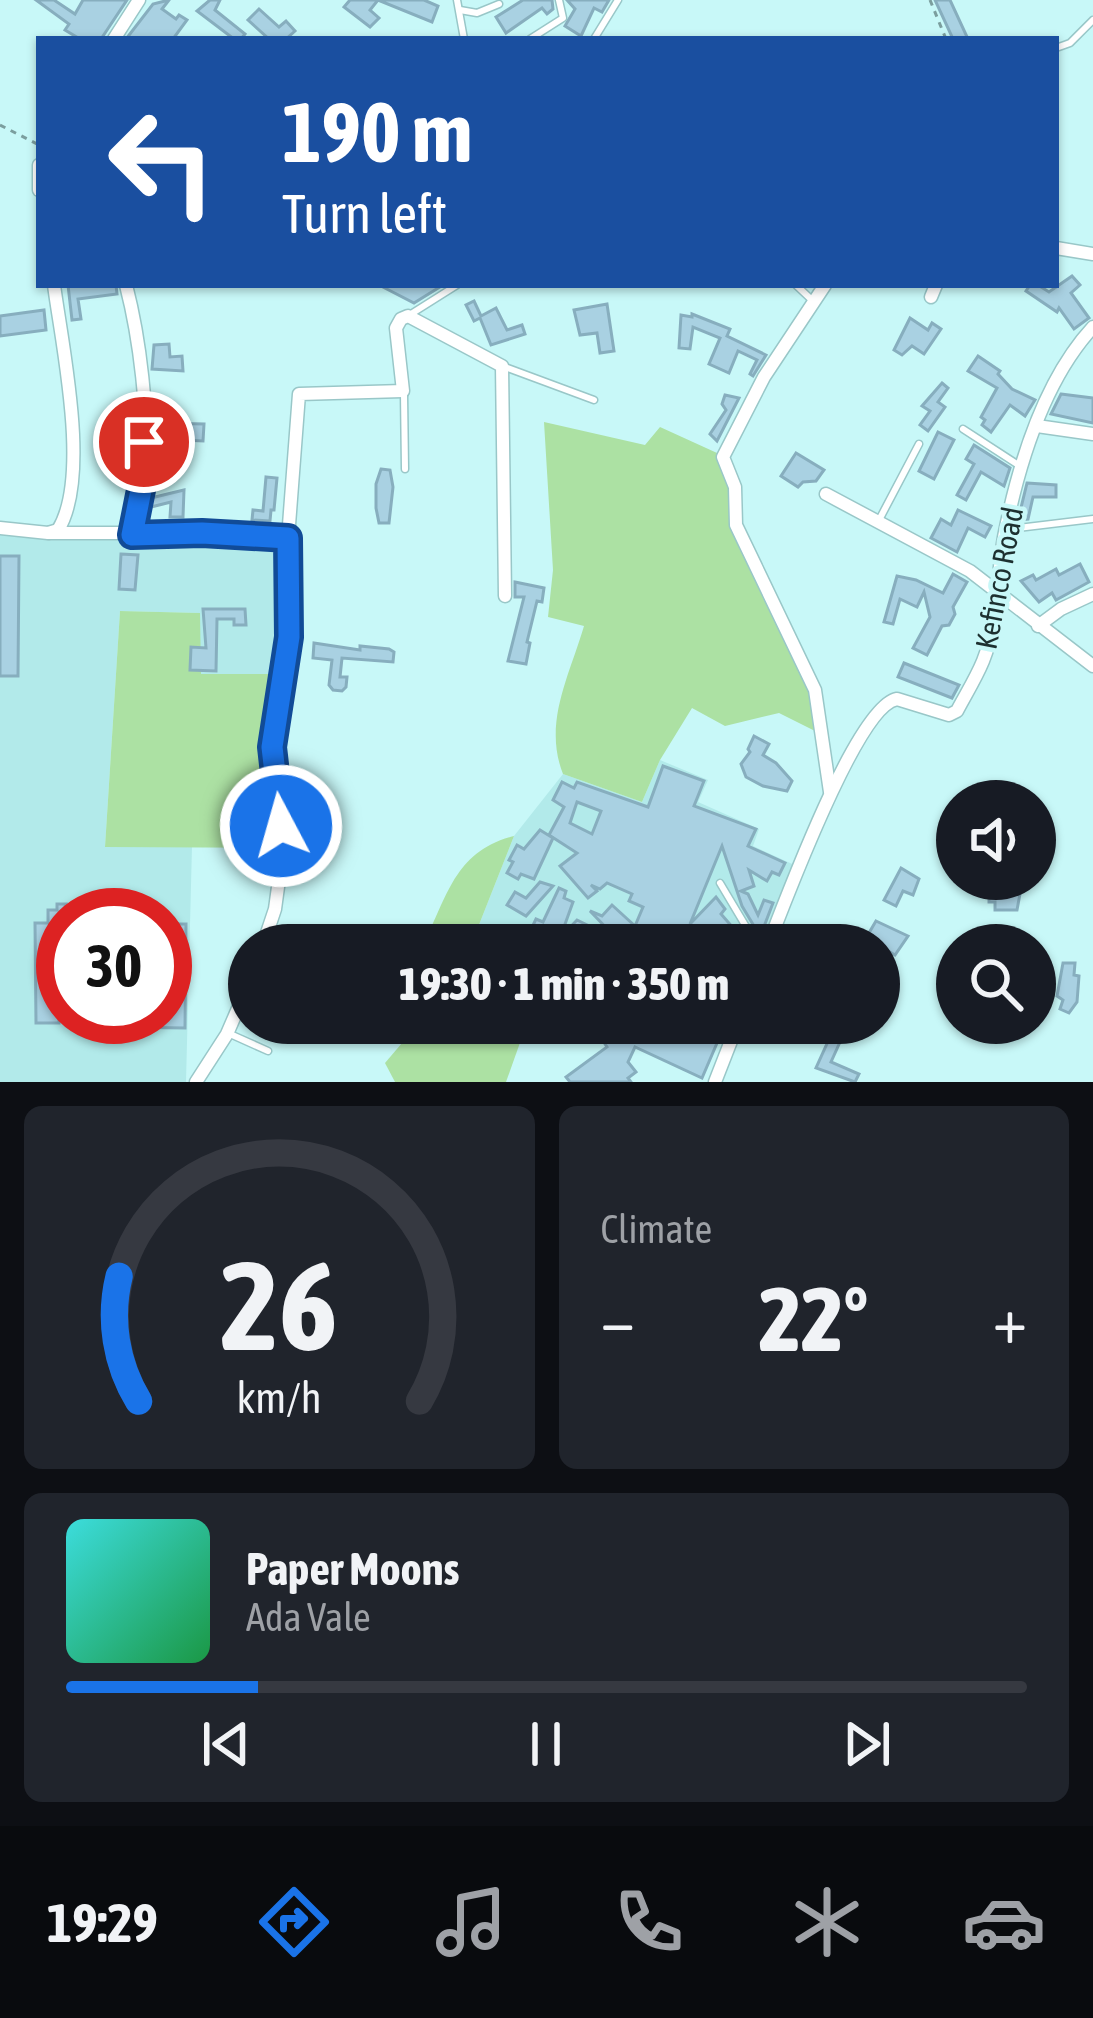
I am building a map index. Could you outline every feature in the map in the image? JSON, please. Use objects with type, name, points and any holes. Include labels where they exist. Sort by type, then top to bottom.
[{"type":"street","points":[[116,36],[140,1]]},
{"type":"street","points":[[1059,248],[1093,254]]},
{"type":"street","points":[[47,532],[58,530],[67,508],[72,457],[72,409],[54,288]]},
{"type":"street","points":[[127,288],[134,315],[145,470],[132,535]]},
{"type":"street","points":[[823,288],[764,377],[723,457],[735,488],[736,525],[815,690],[830,793]]},
{"type":"street","points":[[270,924],[281,866],[272,747],[289,637],[288,538],[299,394],[404,391],[396,328],[408,316],[502,367],[505,596]]},
{"type":"street","name":"Kefinco Road","points":[[777,924],[830,793],[879,706],[897,698],[949,715],[957,711],[984,659],[1000,592],[1005,529],[1037,426],[1070,353],[1093,327]]},
{"type":"street","points":[[1037,426],[1093,434]]},
{"type":"street","points":[[826,494],[937,550],[1000,592],[1093,666]]},
{"type":"street","points":[[0,528],[288,538]]},
{"type":"street","points":[[1038,626],[1093,594]]},
{"type":"street","points":[[196,1082],[227,1034]]},
{"type":"street","points":[[715,1082],[726,1044]]},
{"type":"lane","points":[[457,0],[464,36]]},
{"type":"lane","points":[[540,36],[563,18],[560,0]]},
{"type":"lane","points":[[596,36],[618,0]]},
{"type":"lane","points":[[460,10],[476,13],[499,4]]},
{"type":"lane","points":[[1059,47],[1070,44],[1093,20]]},
{"type":"lane","points":[[408,316],[452,288]]},
{"type":"lane","points":[[799,288],[814,302]]},
{"type":"lane","points":[[502,367],[593,400]]},
{"type":"lane","points":[[404,391],[405,469]]},
{"type":"lane","points":[[962,429],[1023,468]]},
{"type":"lane","points":[[878,522],[919,445]]},
{"type":"lane","points":[[1005,529],[1093,519]]},
{"type":"lane","points":[[720,884],[744,924]]},
{"type":"lane","points":[[227,1034],[268,1051]]},
{"type":"path","points":[[930,0],[945,36]]},
{"type":"path","points":[[0,125],[36,143]]},
{"type":"shaded area","points":[[0,527],[290,537],[285,674],[200,674],[200,613],[120,611],[105,847],[192,846],[191,888],[36,888],[36,1044],[187,1044],[186,1082],[0,1082]]},
{"type":"shaded area","points":[[660,760],[708,780],[698,802],[759,829],[753,846],[801,868],[779,924],[479,924],[514,836],[563,774],[642,802]]},
{"type":"green space","points":[[544,422],[645,445],[660,427],[728,458],[740,525],[816,687],[827,737],[779,713],[725,726],[692,708],[660,760],[642,802],[563,774],[557,718],[584,626],[548,617],[553,570]]},
{"type":"green space","points":[[120,611],[200,613],[201,674],[285,674],[273,730],[282,848],[105,847]]},
{"type":"green space","points":[[514,836],[479,924],[433,924],[456,877],[478,852]]},
{"type":"green space","points":[[401,1044],[520,1044],[506,1082],[395,1082],[385,1063]]},
{"type":"building","points":[[36,0],[54,0],[75,14],[83,0],[127,0],[103,36],[75,36],[65,30],[69,24]]},
{"type":"building","points":[[169,0],[162,9],[187,20],[175,36],[128,36],[153,4]]},
{"type":"building","points":[[210,0],[220,0],[215,10],[245,34],[230,36],[197,11]]},
{"type":"building","points":[[350,0],[378,0],[370,10],[379,18],[370,27],[344,7]]},
{"type":"building","points":[[378,0],[424,0],[438,6],[432,22]]},
{"type":"building","points":[[523,0],[552,0],[553,9],[547,14],[542,8],[506,33],[496,17]]},
{"type":"building","points":[[567,0],[609,0],[602,12],[594,8],[581,36],[565,26],[575,9]]},
{"type":"building","points":[[935,0],[950,0],[967,36],[952,36]]},
{"type":"building","points":[[259,9],[279,27],[286,21],[295,31],[289,36],[266,36],[248,20]]},
{"type":"building","points":[[1072,276],[1080,285],[1071,293],[1089,318],[1074,329],[1059,308],[1057,312],[1026,291],[1043,288],[1049,292]]},
{"type":"building","points":[[68,288],[116,288],[117,294],[78,299],[81,319],[72,320]]},
{"type":"building","points":[[385,288],[438,288],[414,303]]},
{"type":"building","points":[[474,301],[481,316],[496,308],[507,330],[522,325],[525,334],[491,345],[480,318],[474,321],[466,305]]},
{"type":"building","points":[[607,304],[614,351],[600,353],[597,333],[580,335],[574,310]]},
{"type":"building","points":[[44,310],[46,330],[0,336],[0,316]]},
{"type":"building","points":[[692,314],[730,329],[727,336],[766,355],[753,376],[757,360],[738,351],[729,373],[709,364],[720,338],[693,327],[690,349],[679,348],[681,315]]},
{"type":"building","points":[[910,318],[928,330],[932,323],[941,329],[924,354],[912,346],[902,355],[894,350]]},
{"type":"building","points":[[169,344],[170,357],[182,356],[183,371],[152,369],[154,345]]},
{"type":"building","points":[[978,356],[1000,371],[1012,389],[1035,400],[1025,416],[1010,405],[991,432],[982,425],[981,417],[997,388],[968,371]]},
{"type":"building","points":[[942,383],[948,388],[938,402],[945,407],[928,431],[920,425],[930,411],[922,406]]},
{"type":"building","points":[[1061,394],[1093,398],[1093,423],[1051,414]]},
{"type":"building","points":[[725,395],[739,398],[717,441],[710,434],[726,410]]},
{"type":"building","points":[[159,423],[204,424],[203,441],[159,439]]},
{"type":"building","points":[[938,432],[954,440],[934,479],[919,471]]},
{"type":"building","points":[[974,445],[1010,468],[1004,486],[981,472],[966,500],[957,495],[974,464],[966,459]]},
{"type":"building","points":[[796,453],[824,470],[816,481],[798,487],[781,476]]},
{"type":"building","points":[[381,469],[390,470],[393,487],[389,523],[379,523],[376,508]]},
{"type":"building","points":[[266,477],[277,478],[274,510],[270,521],[252,520],[253,510],[263,511]]},
{"type":"building","points":[[1027,483],[1056,485],[1056,497],[1033,497],[1028,519],[1018,520]]},
{"type":"building","points":[[184,490],[183,517],[170,517],[171,502],[151,507],[151,498]]},
{"type":"building","points":[[958,510],[991,526],[985,537],[968,528],[957,552],[931,538],[941,519],[951,525]]},
{"type":"building","points":[[121,554],[138,555],[135,590],[119,589]]},
{"type":"building","points":[[0,556],[19,556],[18,676],[0,676]]},
{"type":"building","points":[[1080,564],[1089,582],[1056,600],[1052,593],[1039,602],[1021,581],[1033,575],[1036,580],[1056,569],[1059,575]]},
{"type":"building","points":[[953,574],[967,582],[949,625],[942,626],[927,655],[913,648],[930,617],[924,592],[917,607],[900,599],[893,624],[884,622],[897,576],[943,593]]},
{"type":"building","points":[[515,582],[544,588],[527,642],[526,664],[508,661],[524,597],[515,597]]},
{"type":"building","points":[[203,609],[245,609],[246,625],[217,619],[216,671],[190,670],[191,647],[206,648]]},
{"type":"building","points":[[314,643],[389,649],[394,652],[393,662],[342,658],[340,677],[347,677],[346,687],[333,690],[329,685],[332,660],[313,658]]},
{"type":"building","points":[[904,663],[959,685],[952,698],[898,677]]},
{"type":"building","points":[[754,736],[769,744],[763,755],[792,781],[787,791],[746,777],[741,764]]},
{"type":"building","points":[[663,766],[704,781],[694,806],[756,829],[748,846],[785,863],[779,875],[772,872],[767,881],[749,870],[754,886],[741,891],[748,894],[758,915],[764,900],[773,903],[765,924],[753,924],[742,906],[722,846],[690,924],[636,924],[643,907],[629,901],[632,894],[607,883],[600,889],[591,885],[597,891],[588,898],[560,866],[577,853],[549,835],[564,807],[553,800],[562,782],[574,788],[577,782],[648,807]],"holes":[[[577,802],[601,811],[592,834],[570,823]]]},
{"type":"building","points":[[540,830],[553,838],[534,879],[507,873],[517,845],[524,849]]},
{"type":"building","points":[[901,868],[919,879],[913,895],[903,891],[896,906],[884,900]]},
{"type":"building","points":[[540,882],[553,886],[526,916],[507,905],[515,892],[526,898]]},
{"type":"building","points":[[559,888],[573,902],[565,924],[534,924],[536,919],[543,922]]},
{"type":"building","points":[[716,897],[725,909],[721,914],[730,924],[690,924]]},
{"type":"building","points":[[1019,900],[1017,910],[995,910],[995,902],[989,902]]},
{"type":"building","points":[[612,905],[633,924],[603,924],[590,911],[602,916]]},
{"type":"building","points":[[1063,963],[1075,963],[1074,975],[1079,976],[1077,1002],[1069,1013],[1060,1009],[1063,1000],[1057,996]]},
{"type":"building","points":[[605,1044],[717,1044],[702,1078],[635,1047],[628,1062],[636,1072],[628,1078],[631,1082],[570,1082],[566,1077]]},
{"type":"building","points":[[827,1044],[839,1044],[831,1062],[859,1074],[855,1082],[816,1068]]},
{"type":"route","points":[[144,442],[145,470],[132,535],[288,538],[289,637],[272,729],[281,826]]}]
